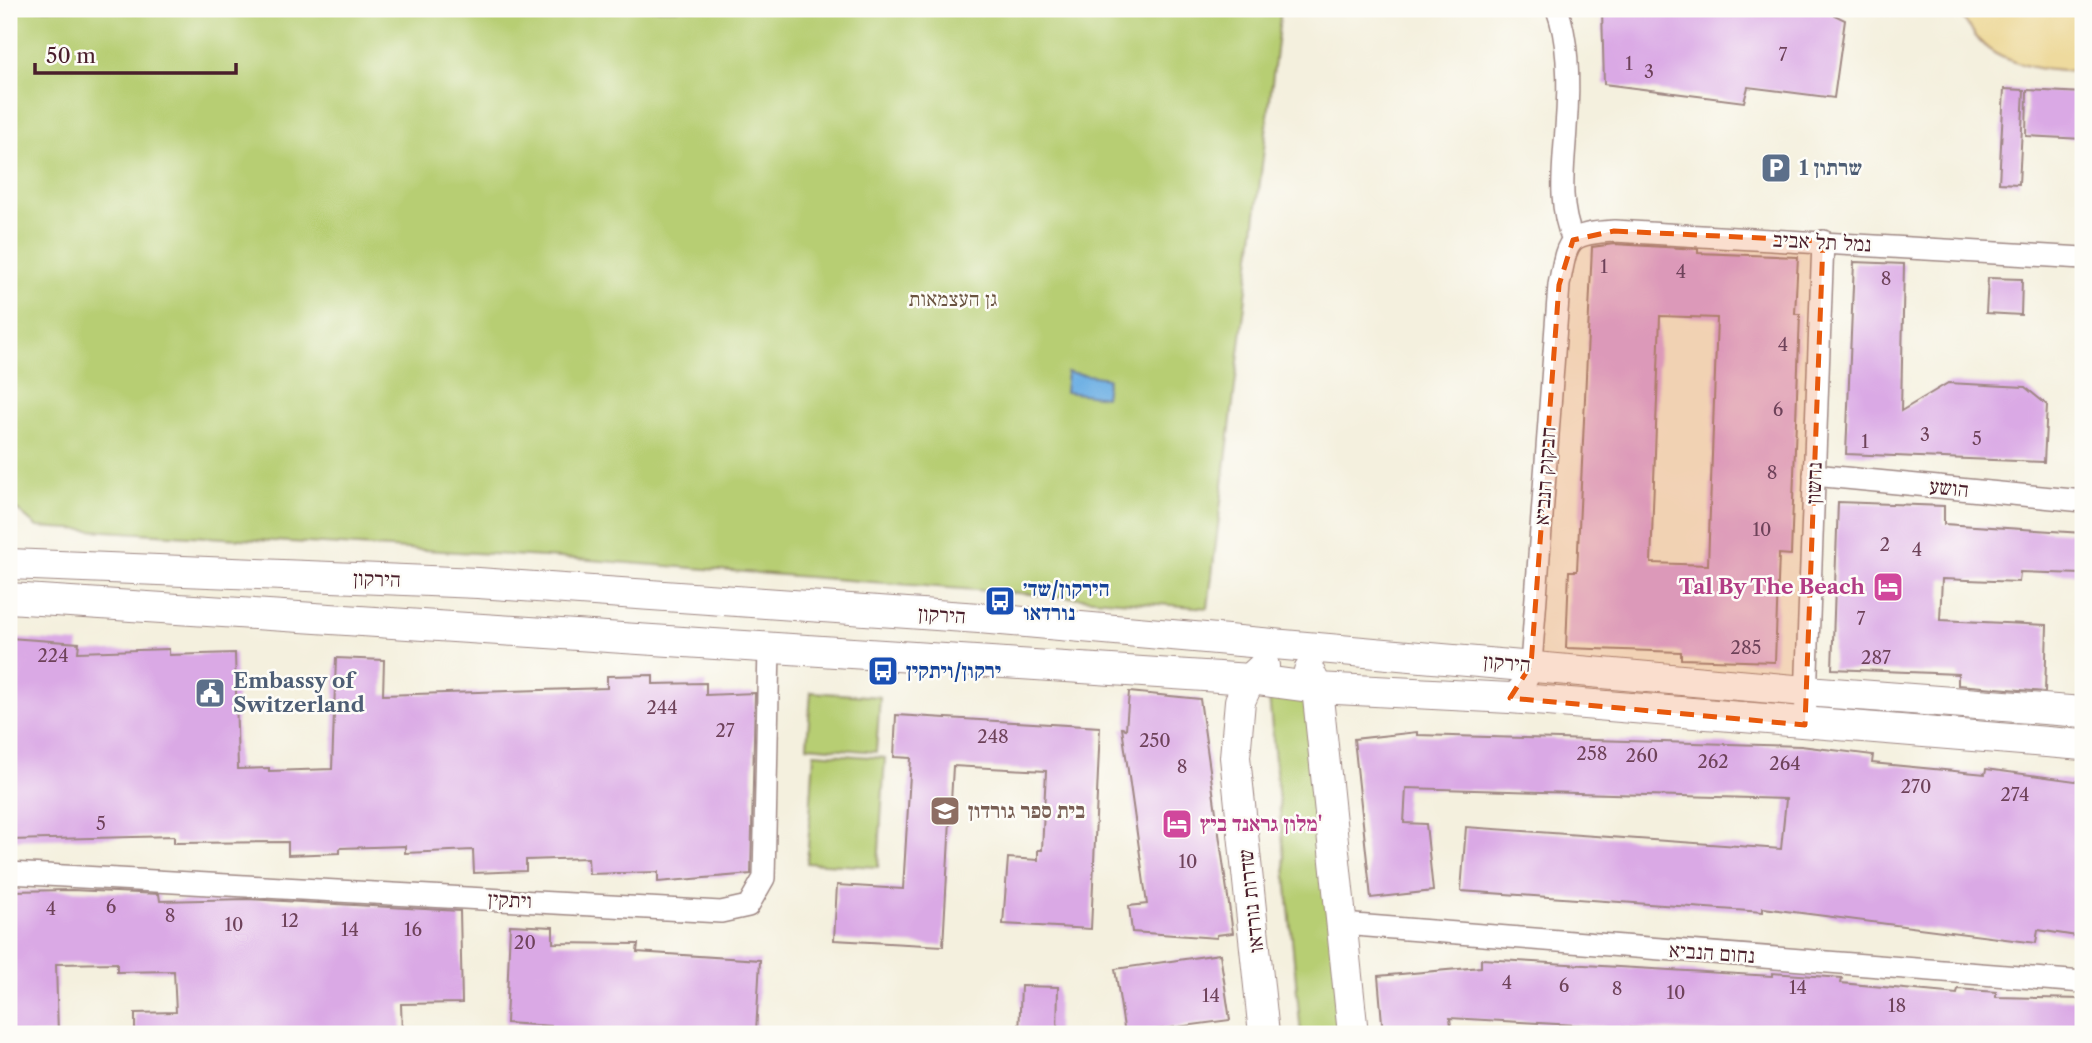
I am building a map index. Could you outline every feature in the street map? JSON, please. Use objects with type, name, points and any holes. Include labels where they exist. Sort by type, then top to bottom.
[{"type":"main road","name":"הירקון","points":[[9,564],[478,583],[979,618],[1806,691],[2083,712]]},
{"type":"main road","name":"הירקון","points":[[9,598],[1250,679],[1317,688],[1510,698],[1805,725],[2083,746]]},
{"type":"main road","points":[[1250,679],[1270,661],[1296,645],[1317,688],[1353,1034]]},
{"type":"main road","points":[[1175,674],[1202,686],[1221,701],[1230,720],[1235,757]]},
{"type":"main road","name":"שדרות נורדאו","points":[[1250,679],[1240,701],[1235,757],[1264,1034]]},
{"type":"street","points":[[1558,9],[1567,66],[1567,124],[1562,188],[1570,244]]},
{"type":"street","name":"נמל תל אביב","points":[[1570,244],[1585,233],[1614,232],[1822,241],[2083,258]]},
{"type":"street","name":"נחשון","points":[[1805,725],[1822,241]]},
{"type":"street","name":"חבקוק הנביא","points":[[1510,698],[1527,679],[1531,665],[1559,285],[1570,244]]},
{"type":"street","name":"הושע","points":[[1814,475],[2083,501]]},
{"type":"street","name":"ויתקין","points":[[9,873],[721,912],[748,906],[764,878],[769,648]]},
{"type":"street","name":"נחום הנביא","points":[[1342,924],[2083,982]]},
{"type":"highlighted area","points":[[1614,231],[1823,241],[1805,725],[1510,698],[1531,665],[1559,285],[1573,240]]},
{"type":"green space","name":"גן העצמאות","points":[[9,9],[1281,9],[1208,608],[577,559],[37,527],[9,503]]},
{"type":"green space","points":[[811,692],[880,697],[876,752],[807,746]]},
{"type":"green space","points":[[1310,695],[1343,1034],[1301,1034],[1269,697]]},
{"type":"green space","points":[[814,753],[885,758],[878,867],[807,863]]},
{"type":"sand","points":[[1946,9],[2083,9],[2083,69],[2060,71],[2007,59],[1983,45],[1962,17],[1946,17]]},
{"type":"water","points":[[1067,372],[1108,378],[1105,397],[1065,392]]},
{"type":"building","points":[[1602,9],[1822,9],[1845,20],[1834,98],[1748,87],[1744,102],[1604,84]]},
{"type":"building","points":[[2004,89],[2024,90],[2019,184],[1999,183]]},
{"type":"building","points":[[2027,90],[2083,93],[2083,139],[2026,136]]},
{"type":"building","points":[[1614,244],[1698,249],[1698,253],[1798,257],[1795,314],[1800,314],[1791,555],[1779,554],[1775,662],[1681,659],[1681,652],[1566,648],[1569,571],[1577,571],[1592,247]],"holes":[[[1660,316],[1717,318],[1708,565],[1651,563]]]},
{"type":"building","points":[[1854,262],[1904,264],[1901,411],[1948,383],[2025,387],[2047,405],[2044,462],[1846,454]]},
{"type":"building","points":[[1988,278],[2022,279],[2021,315],[1986,313]]},
{"type":"building","points":[[1838,502],[1944,506],[1944,524],[2083,533],[2083,574],[2020,572],[2019,582],[1942,579],[1940,620],[2047,625],[2045,692],[1958,685],[1958,674],[1832,669]]},
{"type":"building","points":[[9,638],[79,643],[78,652],[169,649],[169,655],[235,653],[238,769],[332,769],[336,658],[384,660],[383,695],[607,688],[607,676],[653,675],[653,684],[706,683],[706,695],[755,693],[751,874],[658,882],[658,872],[589,874],[588,858],[526,860],[526,871],[474,873],[473,850],[405,853],[405,846],[340,848],[340,853],[288,855],[288,842],[174,843],[174,836],[9,840]]},
{"type":"building","name":"מלון גראנד ביץ'","points":[[1129,692],[1200,699],[1233,933],[1217,935],[1217,938],[1132,932],[1129,906],[1147,904],[1122,728],[1126,729]]},
{"type":"building","points":[[896,715],[1100,727],[1091,929],[1003,924],[1008,858],[1038,860],[1038,850],[1042,850],[1046,771],[953,766],[943,946],[834,940],[837,885],[903,889],[911,758],[894,757]]},
{"type":"building","points":[[1417,732],[1417,735],[1801,746],[1873,755],[1872,763],[1985,774],[1986,769],[2083,782],[2083,937],[2038,930],[2036,943],[1763,908],[1763,912],[1461,891],[1466,827],[1781,849],[1786,799],[1406,788],[1404,823],[1426,824],[1433,891],[1371,898],[1354,739]]},
{"type":"building","points":[[72,890],[159,894],[160,901],[248,899],[460,911],[462,1003],[401,1004],[402,1034],[135,1034],[135,1013],[176,1012],[174,971],[117,972],[117,963],[56,964],[58,1034],[9,1034],[9,891]]},
{"type":"building","points":[[510,925],[553,927],[553,943],[638,944],[637,952],[760,960],[756,1033],[699,1031],[698,1034],[551,1034],[551,1026],[506,1023]]},
{"type":"building","points":[[1220,954],[1230,1020],[1125,1034],[1115,969]]},
{"type":"building","points":[[1481,959],[1772,976],[1772,973],[1842,978],[1841,983],[1957,994],[1958,989],[1996,992],[1996,997],[2083,999],[2083,1034],[1740,1034],[1450,1018],[1452,1034],[1383,1034],[1378,976],[1481,967]]},
{"type":"building","points":[[1021,986],[1058,987],[1057,1034],[1019,1034]]},
{"type":"place","name":"שרתון 1","points":[[1776,168]]},
{"type":"place","name":"Tal By The Beach","points":[[1888,587]]},
{"type":"place","name":"הירקון/שד׳ נורדאו","points":[[1000,601]]},
{"type":"place","name":"ירקון/ויתקין","points":[[883,671]]},
{"type":"place","name":"Embassy of Switzerland","points":[[210,693]]},
{"type":"place","name":"בית ספר גורדון","points":[[945,811]]},
{"type":"place","name":"מלון גראנד ביץ'","points":[[1177,824]]}]
